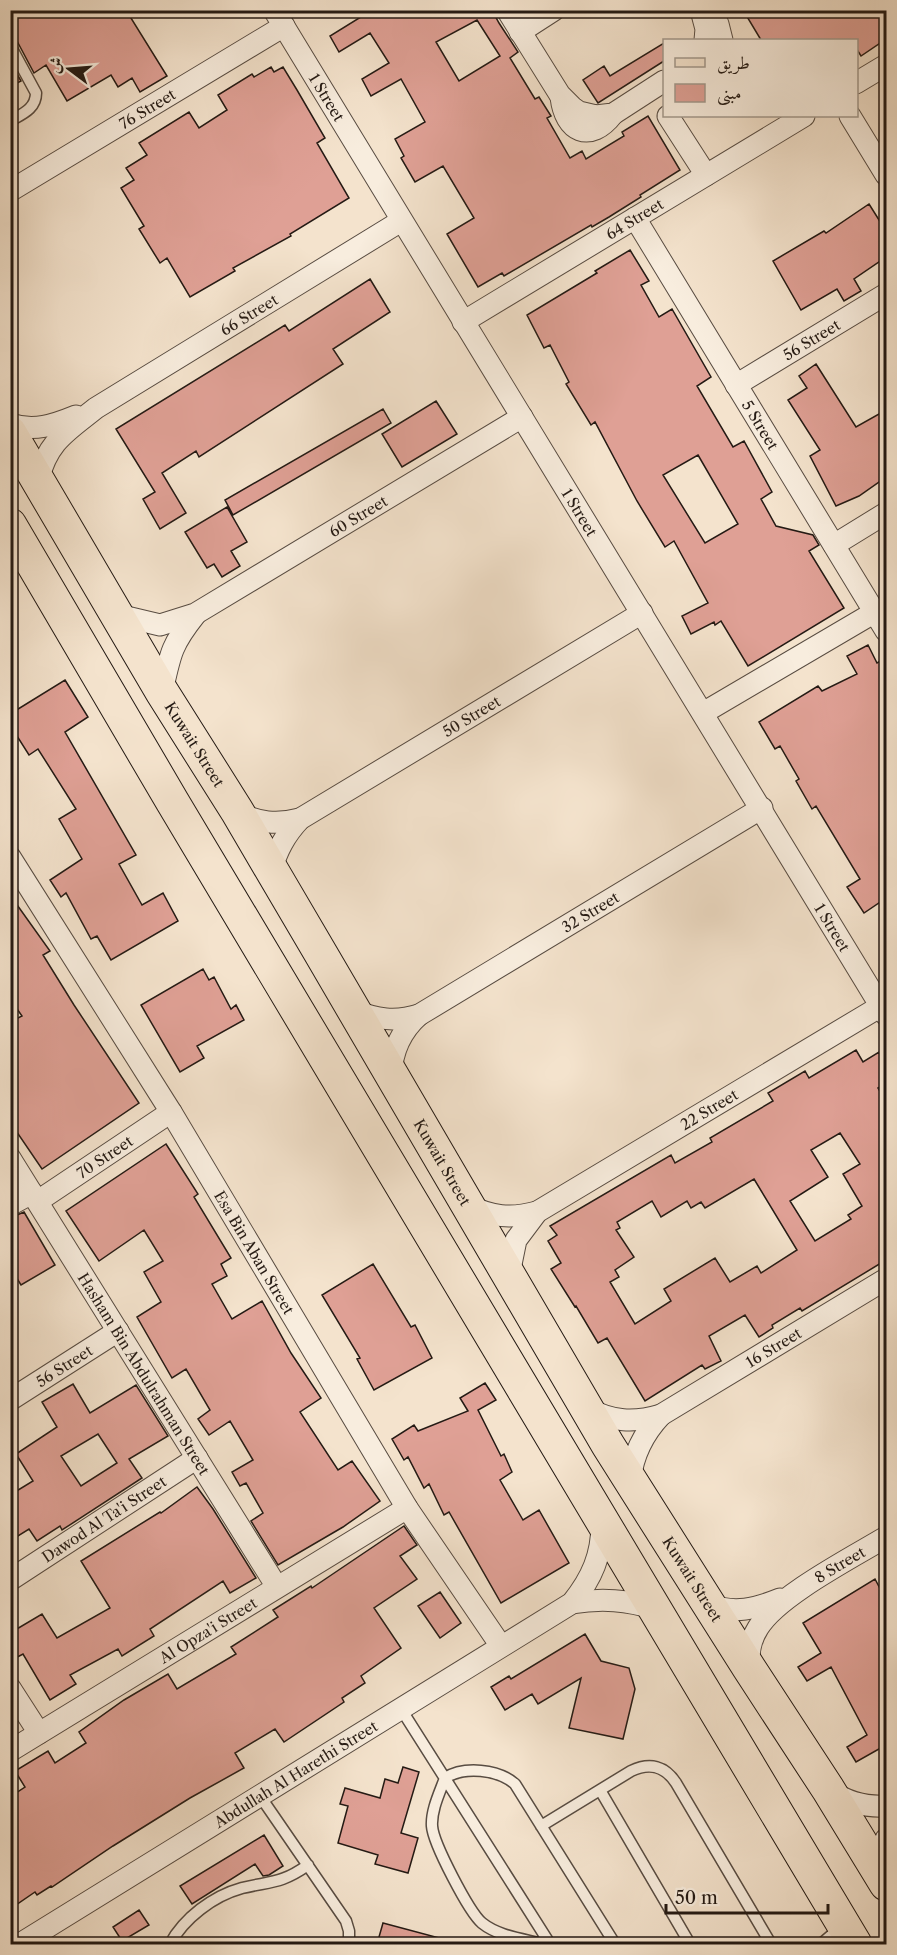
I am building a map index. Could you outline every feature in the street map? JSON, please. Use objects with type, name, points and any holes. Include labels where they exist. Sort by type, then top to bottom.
[{"type":"main road","name":"Kuwait Street","points":[[10,432],[162,692],[237,812],[630,1480],[828,1789],[884,1881]]},
{"type":"main road","points":[[10,525],[172,801],[656,1609],[840,1938],[869,1944]]},
{"type":"main road","points":[[172,801],[191,817],[239,871],[291,959],[306,964],[321,954]]},
{"type":"main road","points":[[485,1325],[492,1316],[497,1314],[507,1316],[560,1382],[587,1408]]},
{"type":"street","points":[[507,10],[560,95],[567,120],[578,130],[593,131],[613,114],[658,85],[663,106]]},
{"type":"street","points":[[520,32],[554,10]]},
{"type":"street","points":[[701,10],[706,29],[705,39]]},
{"type":"street","points":[[707,10],[718,24],[722,39]]},
{"type":"street","name":"76 Street","points":[[10,191],[279,19]]},
{"type":"street","name":"1 Street","points":[[279,19],[884,1010]]},
{"type":"street","points":[[858,82],[886,65]]},
{"type":"street","points":[[669,117],[706,175]]},
{"type":"street","name":"64 Street","points":[[463,322],[802,117]]},
{"type":"street","points":[[851,117],[886,176]]},
{"type":"street","name":"5 Street","points":[[634,218],[886,631]]},
{"type":"street","name":"66 Street","points":[[38,480],[44,459],[53,444],[96,408],[401,221]]},
{"type":"street","name":"56 Street","points":[[736,385],[886,294]]},
{"type":"street","name":"66 Street","points":[[10,424],[30,428],[44,427],[96,408]]},
{"type":"street","name":"60 Street","points":[[118,615],[160,625],[195,614],[522,417]]},
{"type":"street","points":[[834,545],[886,513]]},
{"type":"street","points":[[703,713],[875,612]]},
{"type":"street","name":"50 Street","points":[[271,871],[285,837],[300,819],[642,613]]},
{"type":"street","name":"60 Street","points":[[162,692],[171,651],[180,633],[195,614]]},
{"type":"street","name":"32 Street","points":[[391,1075],[391,1064],[398,1042],[403,1032],[419,1015],[762,808]]},
{"type":"street","name":"50 Street","points":[[237,812],[268,823],[300,819]]},
{"type":"street","name":"Esa Bin Aban Street","points":[[10,857],[171,1112],[407,1508],[501,1646]]},
{"type":"street","name":"32 Street","points":[[354,1010],[386,1020],[419,1015]]},
{"type":"street","name":"22 Street","points":[[509,1274],[516,1240],[528,1221],[537,1212],[884,1010]]},
{"type":"street","name":"70 Street","points":[[10,1205],[35,1197],[171,1112]]},
{"type":"street","name":"Hasham Bin Abdulrahman Street","points":[[10,1158],[277,1587]]},
{"type":"street","name":"22 Street","points":[[468,1205],[489,1214],[501,1216],[513,1217],[537,1212]]},
{"type":"street","name":"16 Street","points":[[630,1480],[639,1444],[645,1433],[661,1415],[886,1279]]},
{"type":"street","name":"56 Street","points":[[10,1400],[118,1331]]},
{"type":"street","name":"16 Street","points":[[587,1408],[623,1421],[636,1421],[661,1415]]},
{"type":"street","name":"Dawod Al Ta'i Street","points":[[10,1580],[196,1458]]},
{"type":"street","name":"Al Opza'i Street","points":[[10,1751],[407,1508]]},
{"type":"street","name":"Abdullah Al Harethi Street","points":[[20,1944],[572,1603],[586,1585],[597,1564],[602,1542],[602,1519]]},
{"type":"street","name":"8 Street","points":[[749,1668],[750,1646],[759,1626],[792,1595],[886,1537]]},
{"type":"street","name":"8 Street","points":[[710,1605],[720,1609],[753,1609],[792,1595]]},
{"type":"street","name":"Abdullah Al Harethi Street","points":[[572,1603],[614,1600],[656,1609]]},
{"type":"street","points":[[10,1688],[39,1733]]},
{"type":"street","points":[[828,1789],[856,1804],[886,1806]]},
{"type":"street","points":[[884,1881],[882,1854],[886,1839]]},
{"type":"lane","points":[[10,45],[36,93],[36,99],[30,109],[10,121]]},
{"type":"lane","points":[[401,1708],[550,1944]]},
{"type":"lane","points":[[541,1826],[641,1766],[662,1768],[670,1774],[771,1944]]},
{"type":"lane","points":[[542,1944],[490,1928],[475,1916],[470,1908],[437,1847],[432,1829],[432,1820],[445,1778],[459,1771],[501,1775],[514,1784],[615,1944]]},
{"type":"lane","points":[[600,1790],[690,1944]]},
{"type":"lane","points":[[260,1796],[346,1921],[349,1944]]},
{"type":"lane","points":[[170,1944],[192,1915],[217,1900],[240,1889],[280,1881],[308,1865]]},
{"type":"building","points":[[10,10],[126,10],[167,76],[140,92],[132,78],[118,87],[111,75],[67,101],[46,65],[34,73],[17,41],[10,38]]},
{"type":"building","points":[[372,10],[494,10],[499,23],[518,52],[510,58],[535,99],[539,97],[551,116],[547,118],[570,158],[582,151],[586,159],[624,136],[622,132],[648,116],[680,170],[592,227],[591,225],[504,276],[502,273],[478,287],[447,234],[474,218],[443,166],[415,182],[401,158],[404,156],[395,139],[425,122],[401,79],[371,96],[362,79],[389,63],[370,33],[339,52],[330,36]],"holes":[[[477,20],[500,56],[459,81],[436,42]]]},
{"type":"building","points":[[743,10],[886,10],[886,39],[861,56],[858,51],[858,39],[760,39]]},
{"type":"building","points":[[663,44],[663,62],[598,103],[583,80],[604,66],[610,76]]},
{"type":"building","points":[[10,62],[21,81],[10,87]]},
{"type":"building","points":[[271,67],[274,72],[283,67],[297,90],[325,138],[317,143],[349,198],[290,234],[291,236],[233,268],[235,271],[190,297],[167,258],[160,263],[139,229],[144,226],[121,188],[134,180],[126,168],[147,155],[139,143],[189,112],[199,128],[227,110],[218,95],[252,74],[254,77]]},
{"type":"building","points":[[869,204],[886,231],[886,257],[854,279],[861,291],[844,301],[837,289],[801,310],[773,261],[824,231],[826,233]]},
{"type":"building","points":[[630,250],[649,281],[641,285],[659,317],[672,309],[711,377],[697,386],[733,447],[744,441],[772,492],[761,499],[776,526],[813,535],[819,545],[809,551],[844,608],[748,666],[721,621],[715,625],[714,622],[691,634],[682,616],[708,603],[674,541],[665,547],[637,501],[595,422],[591,425],[566,384],[569,382],[550,345],[544,348],[527,315],[597,273],[595,271]],"holes":[[[698,455],[738,524],[705,543],[663,475]]]},
{"type":"building","points":[[370,279],[390,312],[333,349],[343,364],[199,457],[196,451],[162,473],[186,513],[160,529],[143,499],[155,492],[116,429],[285,325],[289,331]]},
{"type":"building","points":[[816,364],[856,427],[886,410],[886,477],[859,496],[836,506],[810,456],[820,450],[788,400],[807,388],[799,376]]},
{"type":"building","points":[[436,401],[457,434],[402,467],[382,434]]},
{"type":"building","points":[[383,409],[391,423],[233,515],[225,500]]},
{"type":"building","points":[[227,507],[247,542],[231,551],[240,566],[222,577],[214,564],[207,568],[185,532]]},
{"type":"building","points":[[868,645],[877,663],[886,658],[886,898],[864,913],[847,887],[860,879],[816,806],[812,809],[796,781],[799,779],[780,746],[775,749],[759,722],[818,686],[822,691],[857,674],[847,656]]},
{"type":"building","points":[[65,680],[88,717],[65,732],[136,855],[119,864],[142,905],[163,893],[178,921],[111,960],[97,936],[91,939],[66,893],[61,897],[50,880],[82,859],[59,819],[76,809],[38,749],[29,755],[10,725],[10,714]]},
{"type":"building","points":[[10,895],[50,951],[43,955],[139,1103],[42,1169],[10,1122],[10,1022],[22,1016],[10,999]]},
{"type":"building","points":[[203,969],[209,980],[214,977],[231,1009],[236,1005],[244,1020],[197,1046],[204,1058],[180,1072],[141,1005]]},
{"type":"building","points":[[856,1050],[863,1062],[879,1052],[886,1065],[886,1083],[878,1088],[886,1102],[886,1260],[802,1311],[800,1308],[772,1325],[773,1328],[759,1337],[745,1315],[709,1336],[721,1361],[705,1369],[702,1365],[645,1401],[607,1338],[598,1343],[551,1269],[561,1263],[548,1241],[557,1235],[550,1226],[671,1155],[675,1163],[712,1142],[710,1138],[773,1101],[768,1093],[805,1071],[809,1078]],"holes":[[[840,1133],[860,1164],[843,1174],[862,1206],[848,1215],[851,1219],[815,1241],[790,1201],[828,1177],[811,1150]],[[754,1179],[797,1250],[761,1273],[757,1266],[730,1282],[715,1258],[664,1289],[671,1301],[635,1324],[610,1282],[619,1277],[615,1270],[634,1257],[616,1230],[620,1228],[617,1222],[652,1201],[661,1217],[687,1201],[691,1208],[701,1202],[705,1208]]]},
{"type":"building","points":[[166,1144],[198,1194],[194,1197],[231,1258],[221,1264],[227,1276],[212,1284],[232,1319],[262,1301],[291,1353],[321,1398],[300,1412],[338,1470],[352,1461],[380,1501],[343,1527],[278,1565],[251,1521],[263,1513],[246,1483],[240,1486],[232,1472],[253,1460],[230,1421],[209,1435],[198,1419],[210,1410],[186,1369],[172,1378],[137,1317],[161,1302],[144,1272],[163,1261],[144,1230],[99,1261],[66,1211]]},
{"type":"building","points":[[24,1212],[55,1265],[21,1285],[10,1267],[10,1218]]},
{"type":"building","points":[[373,1264],[411,1327],[415,1325],[432,1358],[374,1390],[357,1359],[360,1358],[322,1295]]},
{"type":"building","points":[[485,1383],[496,1400],[478,1410],[501,1456],[504,1454],[512,1472],[500,1480],[523,1520],[539,1510],[569,1563],[501,1603],[449,1512],[444,1515],[429,1484],[424,1488],[408,1457],[404,1460],[392,1439],[414,1425],[418,1431],[468,1411],[460,1398]]},
{"type":"building","points":[[73,1384],[90,1413],[136,1385],[168,1436],[129,1459],[142,1478],[62,1530],[60,1526],[37,1541],[29,1529],[10,1541],[10,1495],[33,1481],[16,1454],[57,1427],[42,1402]],"holes":[[[98,1434],[117,1463],[81,1486],[61,1456]]]},
{"type":"building","points":[[197,1487],[256,1578],[230,1593],[223,1581],[150,1629],[154,1636],[122,1656],[118,1649],[70,1675],[76,1684],[50,1700],[23,1654],[10,1661],[10,1633],[42,1614],[57,1638],[110,1608],[81,1561],[161,1513]]},
{"type":"building","points":[[404,1526],[417,1545],[400,1556],[417,1579],[374,1608],[401,1648],[361,1676],[365,1683],[342,1698],[344,1702],[284,1742],[275,1729],[235,1753],[244,1768],[190,1798],[52,1887],[37,1895],[35,1892],[10,1909],[10,1797],[25,1787],[15,1771],[48,1751],[55,1763],[86,1743],[79,1732],[124,1700],[168,1674],[177,1689],[236,1654],[231,1647],[278,1617],[273,1610],[311,1586],[312,1588]]},
{"type":"building","points":[[875,1579],[886,1600],[886,1745],[856,1762],[847,1747],[867,1735],[831,1667],[807,1681],[798,1667],[821,1653],[803,1623]]},
{"type":"building","points":[[440,1592],[461,1623],[440,1638],[418,1606]]},
{"type":"building","points":[[585,1634],[601,1661],[629,1668],[635,1689],[623,1739],[569,1728],[581,1678],[538,1704],[532,1694],[505,1710],[491,1687],[509,1676],[511,1679]]},
{"type":"building","points":[[403,1767],[419,1772],[401,1833],[418,1838],[408,1873],[375,1864],[378,1855],[338,1843],[348,1806],[340,1804],[345,1788],[380,1798],[385,1779],[398,1783]]},
{"type":"building","points":[[264,1835],[283,1866],[263,1876],[255,1864],[192,1904],[180,1886]]},
{"type":"building","points":[[139,1910],[149,1925],[122,1941],[113,1927]]},
{"type":"building","points":[[383,1923],[443,1939],[442,1944],[377,1944]]}]
